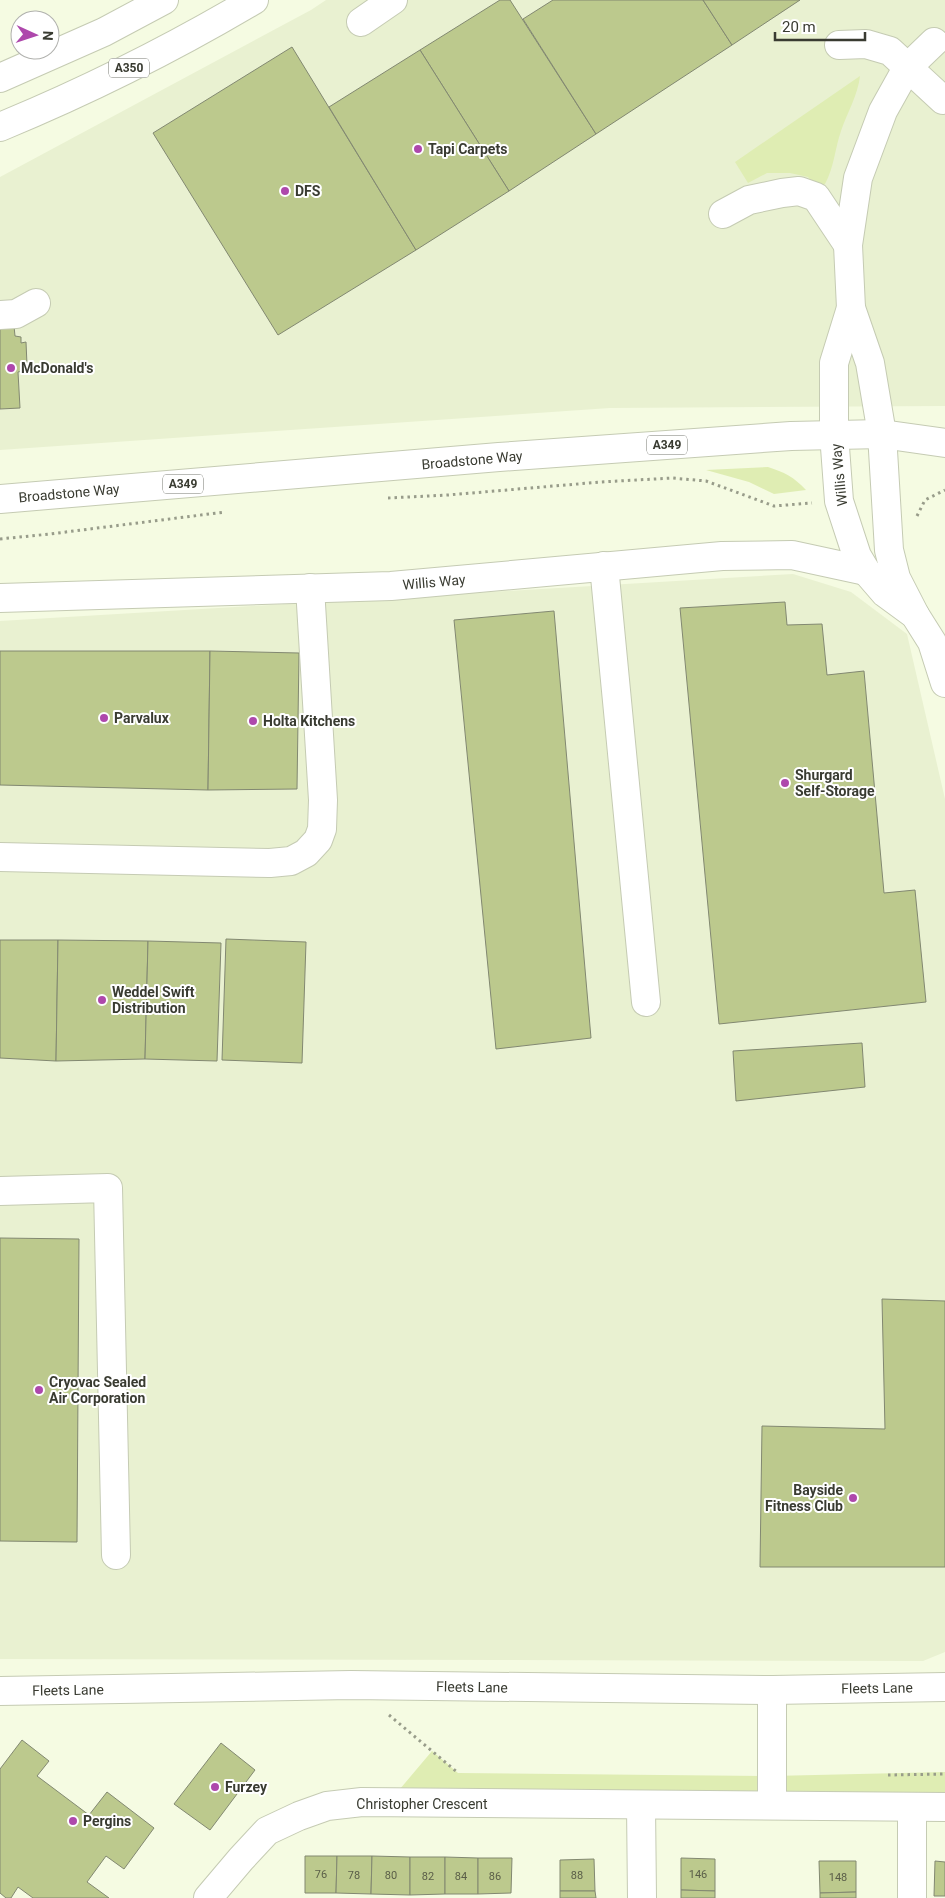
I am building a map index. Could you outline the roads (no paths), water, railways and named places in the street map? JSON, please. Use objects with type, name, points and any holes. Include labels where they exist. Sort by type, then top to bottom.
[{"type":"main road","points":[[0,78],[104,32],[164,0]]},
{"type":"main road","name":"A350","points":[[0,127],[111,77],[254,0]]},
{"type":"main road","points":[[362,22],[393,0]]},
{"type":"main road","points":[[915,615],[896,578],[889,550],[882,434],[870,363],[852,308],[848,245],[858,178],[883,111],[907,68],[934,42]]},
{"type":"main road","points":[[839,45],[866,44],[890,51],[943,100]]},
{"type":"main road","points":[[723,214],[749,200],[799,191],[816,197],[848,245]]},
{"type":"main road","points":[[0,315],[16,314],[36,303]]},
{"type":"main road","name":"Willis Way","points":[[852,308],[834,363],[834,434],[839,501],[856,556],[885,593],[915,615],[932,642],[945,683]]},
{"type":"main road","name":"Broadstone Way","points":[[0,498],[499,457],[834,434],[882,434],[945,443]]},
{"type":"main road","name":"Willis Way","points":[[0,598],[391,586],[722,556],[792,555],[866,571]]},
{"type":"main road","points":[[604,566],[646,1002]]},
{"type":"main road","points":[[0,857],[270,863],[291,861],[306,853],[318,840],[322,829],[323,800],[310,588]]},
{"type":"main road","points":[[0,1191],[108,1188],[116,1554]]},
{"type":"main road","name":"Fleets Lane","points":[[0,1691],[351,1685],[772,1690],[945,1687]]},
{"type":"main road","points":[[772,1690],[772,1804]]},
{"type":"main road","name":"Christopher Crescent","points":[[208,1898],[267,1831],[299,1816],[327,1806],[362,1802],[945,1806]]},
{"type":"main road","points":[[641,1805],[642,1898]]},
{"type":"main road","points":[[912,1807],[912,1898]]},
{"type":"place","name":"Tapi Carpets","points":[[418,149]]},
{"type":"place","name":"DFS","points":[[285,191]]},
{"type":"place","name":"McDonald's","points":[[11,368]]},
{"type":"place","name":"Parvalux","points":[[104,718]]},
{"type":"place","name":"Holta Kitchens","points":[[253,721]]},
{"type":"place","name":"Shurgard Self-Storage","points":[[785,783]]},
{"type":"place","name":"Weddel Swift Distribution","points":[[102,1000]]},
{"type":"place","name":"Cryovac Sealed Air Corporation","points":[[39,1390]]},
{"type":"place","name":"Bayside Fitness Club","points":[[853,1498]]},
{"type":"place","name":"Furzey","points":[[215,1787]]},
{"type":"place","name":"Pergins","points":[[73,1821]]}]
